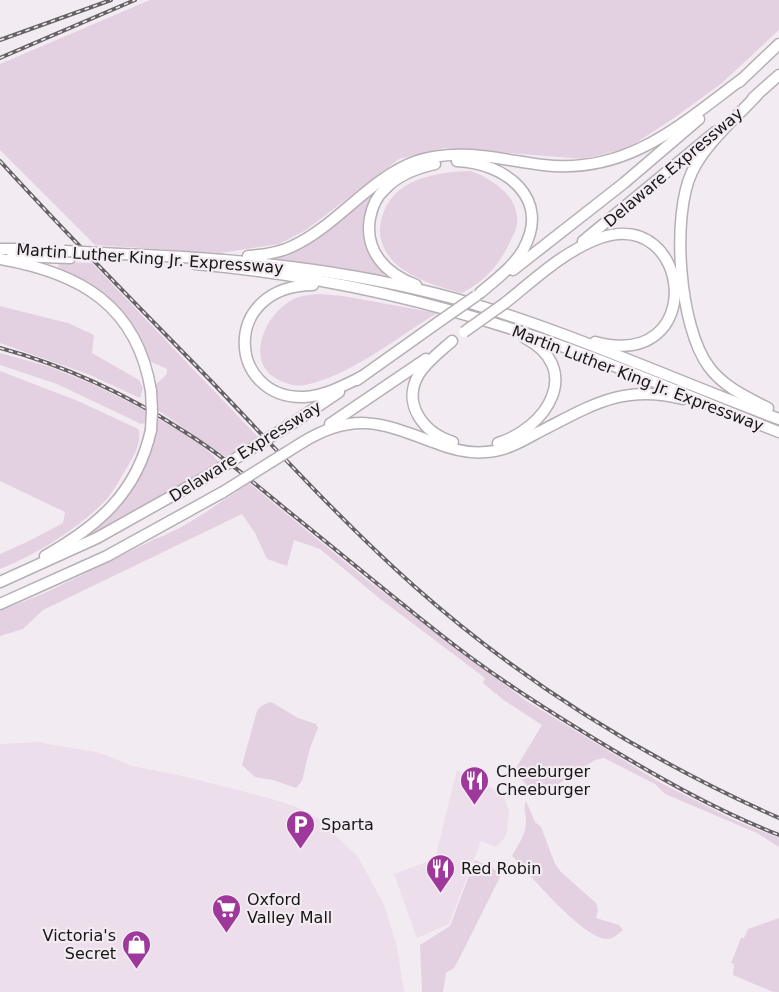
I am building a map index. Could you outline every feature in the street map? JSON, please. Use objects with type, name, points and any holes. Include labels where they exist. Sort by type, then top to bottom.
[{"type":"highway","points":[[478,295],[616,190],[695,123],[779,44]]},
{"type":"highway","name":"Delaware Expressway","points":[[0,604],[98,560],[223,492],[308,439],[505,303],[668,172],[779,75]]},
{"type":"highway","points":[[224,259],[263,255],[294,246],[312,235],[391,174],[426,158],[460,154],[567,167],[620,158],[670,132],[742,79]]},
{"type":"highway","points":[[757,95],[704,154],[689,180],[682,208],[683,276],[690,328],[708,366],[719,379],[734,390],[779,414]]},
{"type":"highway","points":[[452,298],[392,273],[375,255],[370,239],[371,215],[381,193],[402,176],[437,163],[466,162],[501,171],[515,182],[528,202],[531,228],[523,250],[516,261],[478,295]]},
{"type":"highway","points":[[557,332],[608,345],[621,346],[638,343],[654,335],[665,323],[674,307],[676,295],[675,277],[668,262],[654,246],[640,238],[625,235],[606,237],[564,256]]},
{"type":"highway","name":"Martin Luther King Jr. Expressway","points":[[0,249],[67,255],[224,259],[325,272],[452,298],[557,332],[779,419]]},
{"type":"highway","name":"Martin Luther King Jr. Expressway","points":[[0,257],[67,255]]},
{"type":"highway","points":[[0,257],[59,273],[85,286],[119,317],[136,342],[147,371],[152,411],[146,449],[135,475],[112,507],[71,540],[0,581]]},
{"type":"highway","name":"Martin Luther King Jr. Expressway","points":[[123,257],[223,267],[342,286],[423,304],[556,344],[779,432]]},
{"type":"highway","points":[[342,286],[294,286],[282,289],[266,298],[254,310],[247,324],[244,341],[246,352],[252,369],[262,382],[275,391],[290,396],[303,397],[318,394],[361,377]]},
{"type":"highway","name":"Delaware Expressway","points":[[0,581],[97,538],[204,478],[293,423],[478,295]]},
{"type":"highway","points":[[452,341],[425,366],[416,380],[412,395],[417,414],[432,432],[447,440],[472,446],[499,443],[518,434],[537,420],[550,402],[555,382],[553,367],[544,352],[528,339],[503,327]]},
{"type":"highway","points":[[308,439],[341,425],[360,422],[374,423],[396,428],[452,449],[479,453],[508,447],[597,403],[630,394],[666,396],[729,413]]},
{"type":"shaded area","points":[[150,0],[779,0],[779,30],[722,83],[628,148],[584,159],[444,148],[399,159],[306,230],[279,244],[220,253],[95,245],[0,150],[0,64]]},
{"type":"shaded area","points":[[471,171],[503,190],[514,204],[517,222],[509,244],[495,266],[478,283],[462,293],[423,281],[398,266],[383,246],[380,230],[383,213],[390,200],[412,182],[440,174]]},
{"type":"shaded area","points":[[388,181],[366,225],[385,272],[383,276],[266,257],[286,252]]},
{"type":"shaded area","points":[[59,262],[92,263],[258,437],[226,457],[156,409],[154,386],[167,374],[167,369],[147,360],[134,332],[58,269]]},
{"type":"shaded area","points":[[319,294],[343,296],[437,313],[373,355],[339,373],[305,385],[285,383],[268,372],[262,362],[260,351],[262,339],[267,327],[282,307],[299,297]]},
{"type":"shaded area","points":[[0,306],[68,323],[94,335],[92,353],[139,380],[143,388],[140,398],[90,375],[0,343]]},
{"type":"shaded area","points":[[0,353],[47,366],[90,383],[147,411],[145,423],[141,424],[57,384],[0,365]]},
{"type":"shaded area","points":[[0,371],[78,401],[136,428],[139,430],[139,441],[132,460],[119,481],[109,496],[95,510],[56,540],[0,569],[0,554],[63,523],[65,512],[0,481]]},
{"type":"shaded area","points":[[155,417],[197,442],[219,462],[111,524],[69,545],[117,505]]},
{"type":"shaded area","points":[[249,483],[367,580],[525,700],[661,783],[734,820],[779,838],[779,847],[757,833],[665,794],[655,784],[604,758],[595,760],[540,796],[536,796],[518,775],[516,768],[542,725],[505,701],[483,683],[485,678],[379,598],[320,549],[294,540],[287,566],[267,559],[255,533],[242,514],[43,610],[23,629],[0,636],[0,611],[47,592],[180,528]]},
{"type":"shaded area","points":[[269,702],[298,718],[316,724],[318,728],[310,748],[302,781],[296,788],[255,777],[242,765],[257,711]]},
{"type":"shaded area","points":[[38,742],[100,753],[132,766],[187,777],[272,799],[299,808],[320,820],[358,857],[384,905],[397,947],[404,992],[0,992],[0,744]]},
{"type":"shaded area","points":[[457,770],[503,794],[509,812],[506,836],[496,847],[481,841],[449,924],[417,938],[394,874],[435,859]]},
{"type":"shaded area","points":[[526,801],[535,822],[541,827],[555,864],[596,903],[598,910],[596,918],[619,925],[623,930],[615,936],[607,939],[596,936],[584,928],[557,904],[512,856],[525,831]]},
{"type":"shaded area","points":[[475,860],[493,868],[501,875],[454,968],[446,973],[443,992],[422,992],[420,945],[450,926]]},
{"type":"shaded area","points":[[779,918],[779,992],[773,992],[733,975],[734,964],[731,963],[741,938],[744,938],[748,929]]},
{"type":"railway","points":[[0,40],[111,0]]},
{"type":"railway","points":[[0,58],[135,0]]},
{"type":"railway","points":[[0,161],[285,459],[387,562],[414,586],[498,655],[588,716],[681,771],[779,818]]},
{"type":"railway","points":[[0,348],[25,355],[96,383],[185,432],[238,470],[421,619],[498,677],[578,729],[664,780],[709,804],[779,835]]},
{"type":"place","name":"Cheeburger Cheeburger","points":[[475,806]]},
{"type":"place","name":"Sparta","points":[[300,850]]},
{"type":"place","name":"Red Robin","points":[[440,894]]},
{"type":"place","name":"Oxford Valley Mall","points":[[226,934]]},
{"type":"place","name":"Victoria's Secret","points":[[137,970]]}]
